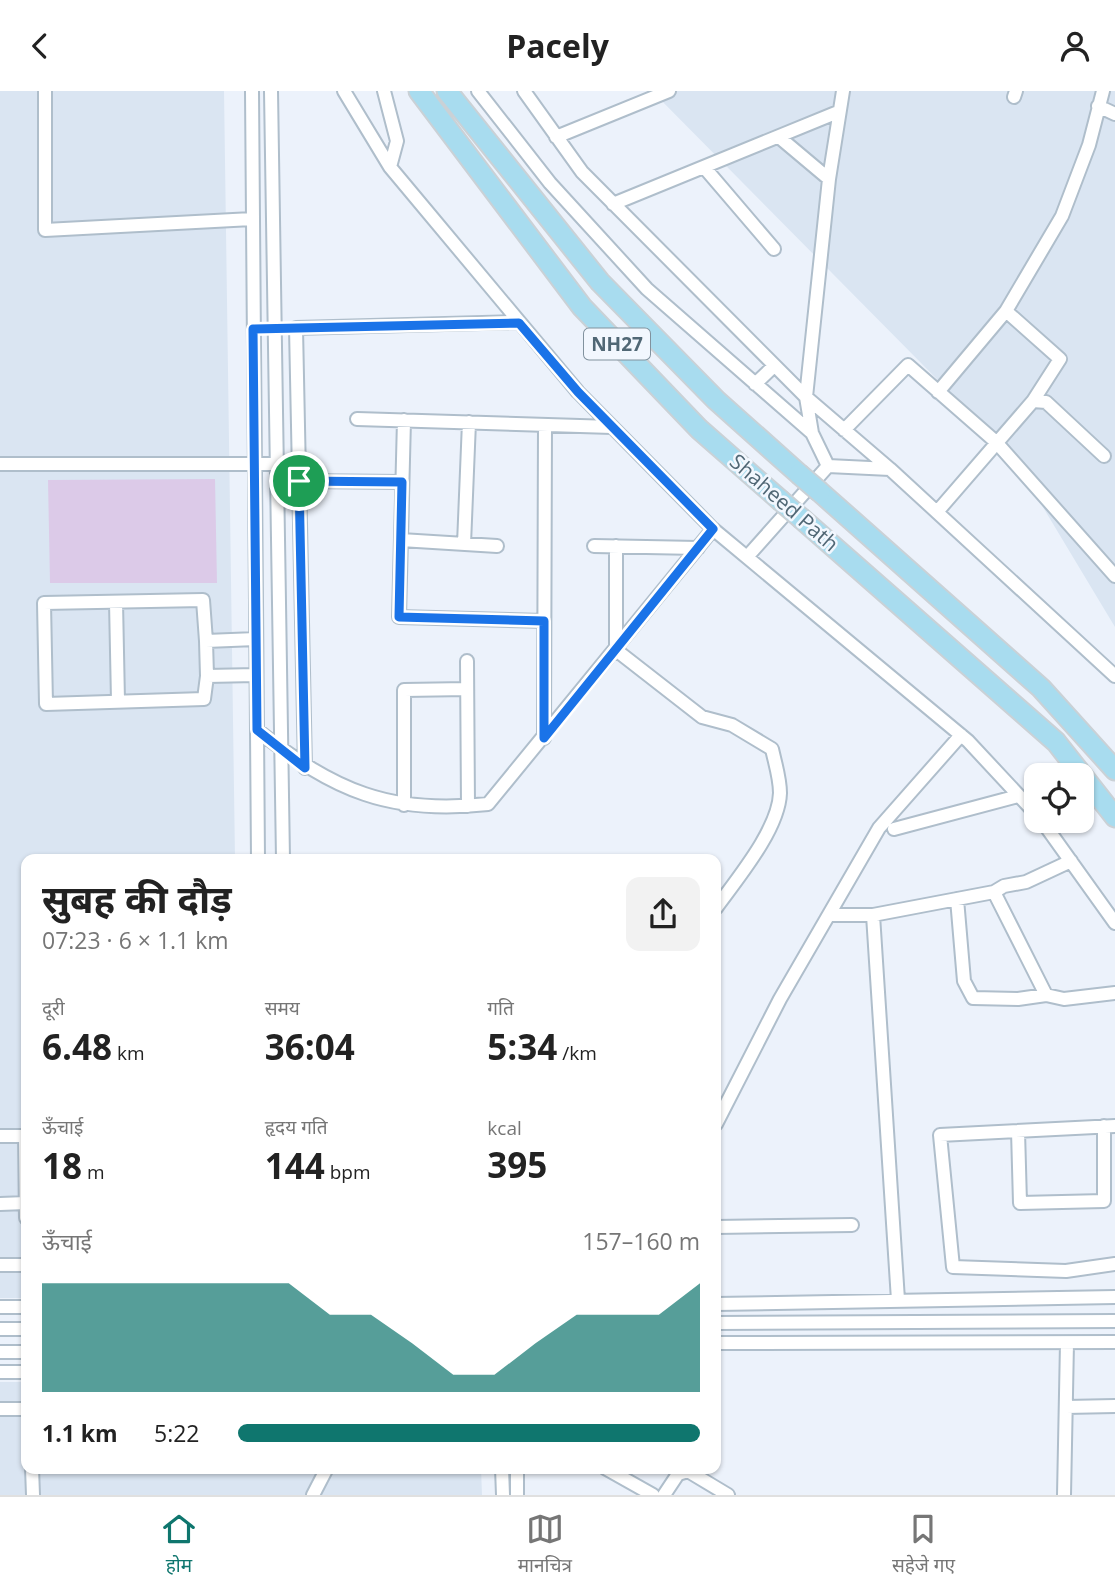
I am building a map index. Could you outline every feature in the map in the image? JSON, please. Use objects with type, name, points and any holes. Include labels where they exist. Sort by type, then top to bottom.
[{"type":"highway","name":"Shaheed Path","points":[[419,91],[582,307],[699,429],[1056,742],[1115,817]]},
{"type":"highway","name":"Shaheed Path","points":[[447,91],[600,282],[716,400],[1041,688],[1115,770]]},
{"type":"street","points":[[44,91],[45,230],[252,219]]},
{"type":"street","points":[[252,91],[258,854]]},
{"type":"street","points":[[271,91],[283,854]]},
{"type":"street","points":[[344,91],[390,167],[578,392],[713,529],[961,735],[1024,802]]},
{"type":"street","points":[[384,91],[397,141],[390,167]]},
{"type":"street","points":[[478,91],[550,183],[648,289],[812,433]]},
{"type":"street","points":[[524,91],[582,172],[774,366],[1115,676]]},
{"type":"street","points":[[556,137],[669,91]]},
{"type":"street","points":[[828,465],[812,433],[806,397],[829,179],[843,91]]},
{"type":"street","points":[[938,392],[1006,311],[1062,216],[1089,145],[1103,91]]},
{"type":"street","points":[[1098,106],[1115,114]]},
{"type":"street","points":[[613,204],[838,112]]},
{"type":"street","points":[[779,137],[829,179]]},
{"type":"street","points":[[704,167],[774,249]]},
{"type":"street","points":[[937,512],[1033,401],[1060,359],[1006,311]]},
{"type":"street","points":[[253,329],[519,323]]},
{"type":"street","points":[[296,328],[305,768]]},
{"type":"street","points":[[844,430],[908,365],[996,442],[1115,576]]},
{"type":"street","points":[[755,384],[774,366]]},
{"type":"street","points":[[1033,401],[1046,402],[1104,456]]},
{"type":"street","points":[[357,419],[612,427]]},
{"type":"street","points":[[404,420],[399,617],[544,621]]},
{"type":"street","points":[[464,544],[469,422]]},
{"type":"street","points":[[544,738],[545,425]]},
{"type":"street","points":[[0,464],[276,464]]},
{"type":"street","points":[[828,465],[890,469]]},
{"type":"street","points":[[747,557],[828,465]]},
{"type":"street","points":[[299,481],[402,482]]},
{"type":"street","points":[[257,730],[305,768],[374,798],[404,805],[446,809],[488,804],[713,529]]},
{"type":"street","points":[[401,541],[497,546]]},
{"type":"street","points":[[594,546],[698,548]]},
{"type":"street","points":[[616,546],[616,650]]},
{"type":"street","points":[[203,600],[206,641],[207,677],[204,699],[45,703],[44,603],[203,600]]},
{"type":"street","points":[[116,601],[118,701]]},
{"type":"street","points":[[206,641],[256,639]]},
{"type":"street","points":[[616,650],[702,717],[732,725],[772,749],[780,795],[769,826],[746,868],[721,901]]},
{"type":"street","points":[[467,661],[468,806]]},
{"type":"street","points":[[207,677],[256,675]]},
{"type":"street","points":[[404,805],[404,690],[467,689]]},
{"type":"street","points":[[721,1114],[780,999],[879,828],[961,735]]},
{"type":"street","points":[[894,829],[1018,796]]},
{"type":"street","points":[[1051,833],[1115,923]]},
{"type":"street","points":[[258,846],[282,846]]},
{"type":"street","points":[[831,915],[873,915],[994,892],[1004,886],[1026,882],[1071,861]]},
{"type":"street","points":[[994,892],[1046,995]]},
{"type":"street","points":[[957,899],[964,981],[969,994],[974,997],[990,999],[1046,995],[1064,999],[1115,993]]},
{"type":"street","points":[[873,915],[898,1300]]},
{"type":"street","points":[[1018,1131],[1020,1203],[1104,1201],[1110,1126],[940,1135],[953,1267],[1066,1271],[1115,1264]]},
{"type":"street","points":[[0,1136],[21,1136]]},
{"type":"street","points":[[0,1204],[21,1203]]},
{"type":"street","points":[[721,1227],[852,1225]]},
{"type":"street","points":[[0,1265],[21,1265]]},
{"type":"street","points":[[721,1304],[1115,1297]]},
{"type":"street","points":[[0,1307],[21,1307]]},
{"type":"street","points":[[721,1323],[1115,1321]]},
{"type":"street","points":[[0,1329],[21,1329]]},
{"type":"street","points":[[721,1343],[1115,1342]]},
{"type":"street","points":[[1064,1495],[1067,1343]]},
{"type":"street","points":[[0,1352],[21,1352]]},
{"type":"street","points":[[0,1372],[21,1372]]},
{"type":"street","points":[[1066,1406],[1115,1406]]},
{"type":"street","points":[[0,1409],[21,1409]]},
{"type":"street","points":[[32,1474],[33,1495]]},
{"type":"street","points":[[313,1495],[324,1474]]},
{"type":"street","points":[[502,1474],[503,1495]]},
{"type":"street","points":[[517,1474],[517,1495]]},
{"type":"street","points":[[616,1474],[653,1495]]},
{"type":"street","points":[[664,1495],[678,1474]]},
{"type":"street","points":[[691,1474],[728,1495]]},
{"type":"shaded area","points":[[0,91],[224,91],[235,854],[21,854],[21,1298],[0,1298]]},
{"type":"shaded area","points":[[652,91],[1115,91],[1115,627],[1011,454]]},
{"type":"shaded area","points":[[215,479],[217,583],[50,583],[48,480]]},
{"type":"shaded area","points":[[0,1382],[21,1382],[21,1474],[481,1474],[482,1495],[0,1495]]},
{"type":"route","points":[[519,323],[578,392],[713,529],[544,738],[544,621],[399,617],[402,482],[299,481],[305,768],[257,730],[253,329],[519,323]]}]
